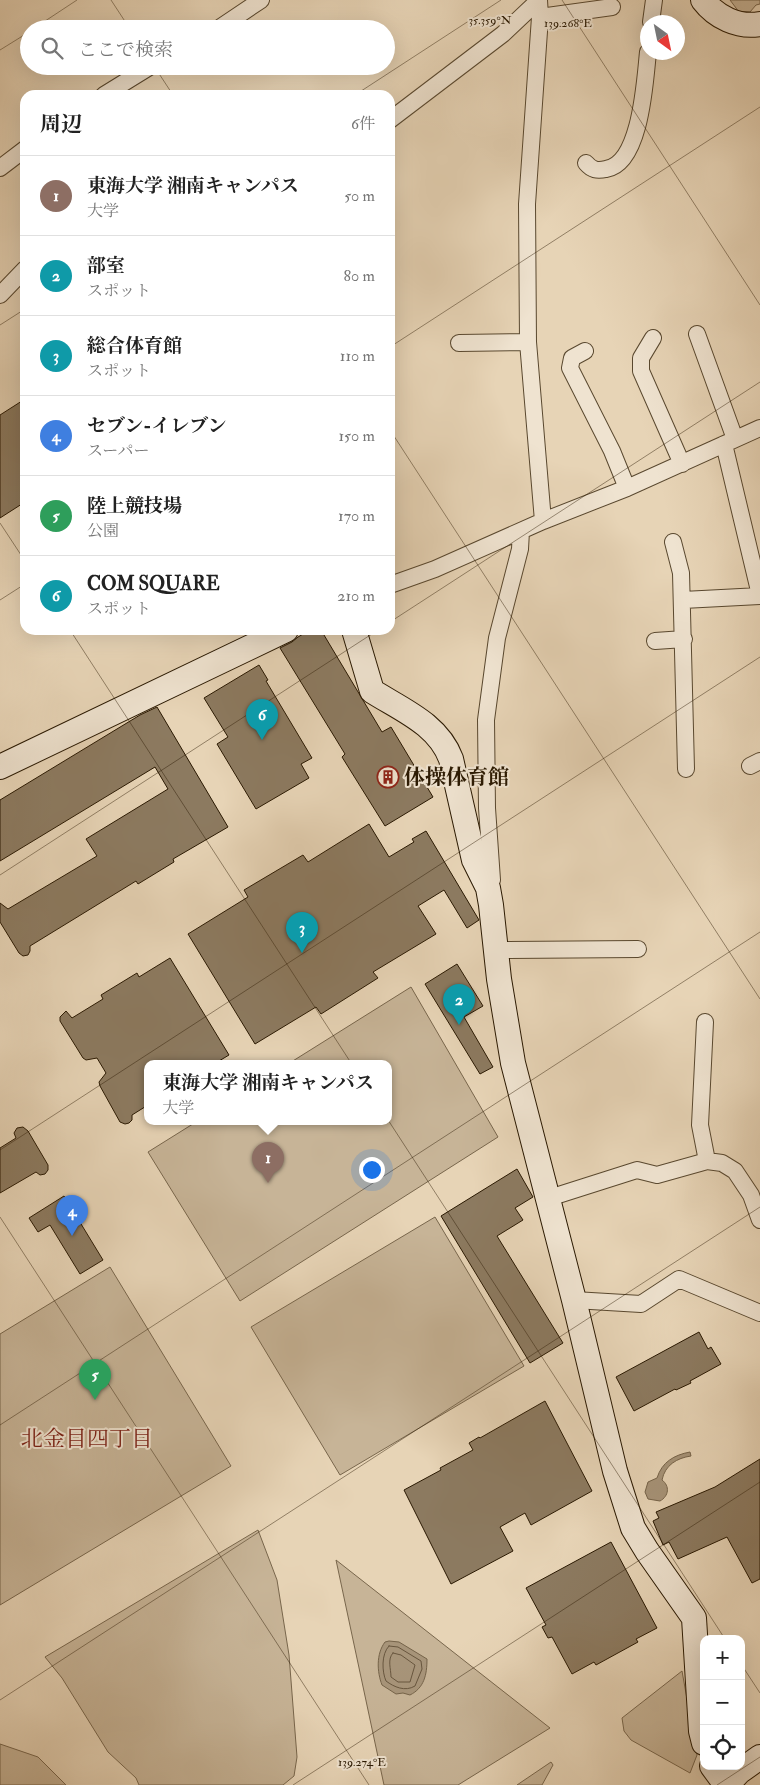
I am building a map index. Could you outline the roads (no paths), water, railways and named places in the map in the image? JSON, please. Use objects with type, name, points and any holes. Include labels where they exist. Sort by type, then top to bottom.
[{"type":"street","points":[[232,20],[262,0]]},
{"type":"street","points":[[539,0],[540,18],[527,204],[528,342],[543,521]]},
{"type":"street","points":[[395,116],[503,34],[539,0]]},
{"type":"street","points":[[652,15],[654,0]]},
{"type":"street","points":[[703,0],[710,9],[723,18],[741,24],[760,24]]},
{"type":"street","points":[[540,18],[612,7]]},
{"type":"street","points":[[586,163],[590,169],[597,170],[617,166],[632,143],[643,105],[647,60]]},
{"type":"street","points":[[112,90],[136,75]]},
{"type":"street","points":[[0,168],[20,152]]},
{"type":"street","points":[[0,295],[20,274]]},
{"type":"street","points":[[683,600],[760,595],[730,442],[697,334]]},
{"type":"street","points":[[653,338],[641,358],[641,370],[682,464]]},
{"type":"street","points":[[459,342],[528,342]]},
{"type":"street","points":[[585,351],[572,358],[570,368],[612,451],[627,488]]},
{"type":"street","points":[[395,583],[435,569],[543,521],[627,488],[760,428]]},
{"type":"street","points":[[488,888],[492,880],[487,808],[486,720],[497,638],[520,549],[521,531]]},
{"type":"street","points":[[673,542],[682,573],[686,769]]},
{"type":"street","points":[[0,767],[276,635]]},
{"type":"street","points":[[355,635],[372,691],[427,725],[446,745],[457,780],[474,860],[488,888],[498,979],[513,1063],[549,1198],[615,1471],[632,1528],[694,1618],[701,1725]]},
{"type":"street","points":[[655,641],[684,639]]},
{"type":"street","points":[[496,950],[638,949]]},
{"type":"street","points":[[705,1022],[700,1125],[707,1161]]},
{"type":"street","points":[[549,1198],[638,1170],[657,1175],[707,1161],[722,1163],[735,1171],[751,1195],[760,1220]]},
{"type":"street","points":[[574,1300],[641,1304],[679,1279],[760,1313]]},
{"type":"street","points":[[715,1770],[727,1785],[739,1772],[760,1757]]},
{"type":"water","points":[[690,1452],[691,1456],[681,1458],[672,1463],[666,1470],[662,1480],[665,1482],[667,1494],[663,1499],[660,1501],[648,1499],[645,1492],[648,1482],[657,1478],[659,1472],[669,1460]]},
{"type":"water","points":[[385,1642],[399,1642],[427,1659],[422,1685],[410,1695],[396,1694],[382,1685],[378,1669],[379,1657]]},
{"type":"place","name":"COM SQUARE","points":[[262,740]]},
{"type":"place","name":"体操体育館","points":[[388,777]]},
{"type":"place","name":"総合体育館","points":[[302,953]]},
{"type":"place","name":"部室","points":[[459,1025]]},
{"type":"place","name":"東海大学 湘南キャンパス","points":[[268,1183]]},
{"type":"place","name":"セブン-イレブン","points":[[72,1236]]},
{"type":"place","name":"陸上競技場","points":[[95,1400]]},
{"type":"district","name":"北金目四丁目","points":[[87,1438]]}]
